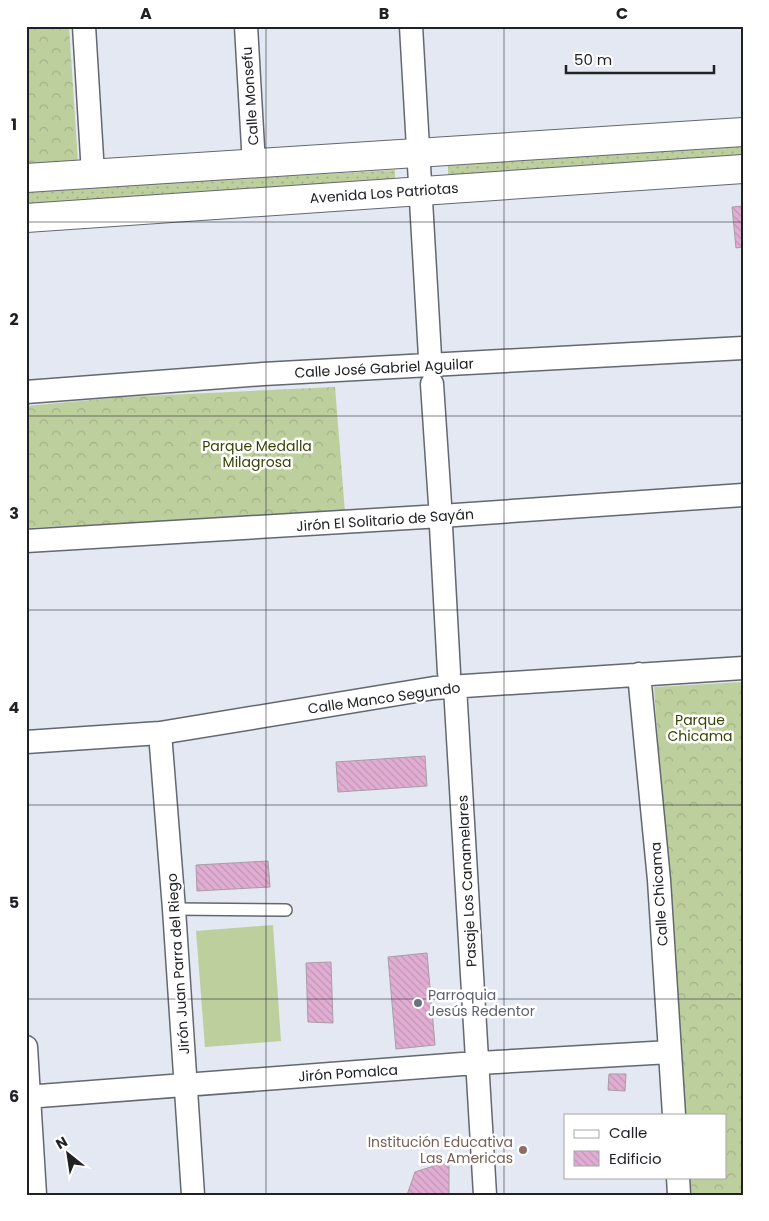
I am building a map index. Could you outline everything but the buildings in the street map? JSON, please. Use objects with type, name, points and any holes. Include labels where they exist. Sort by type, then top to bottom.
[{"type":"main road","points":[[26,178],[254,165],[743,132]]},
{"type":"main road","name":"Avenida Los Patriotas","points":[[26,218],[743,169]]},
{"type":"street","points":[[84,26],[93,174]]},
{"type":"street","name":"Calle Monsefu","points":[[246,26],[254,165]]},
{"type":"street","points":[[411,26],[430,356]]},
{"type":"street","name":"Calle José Gabriel Aguilar","points":[[26,392],[263,374],[743,348]]},
{"type":"street","name":"Pasaje Los Canamelares","points":[[432,384],[478,1064],[485,1195]]},
{"type":"street","name":"Jirón El Solitario de Sayán","points":[[26,541],[441,516],[743,495]]},
{"type":"street","name":"Calle Manco Segundo","points":[[26,742],[160,733],[378,697],[452,680],[639,674],[743,668]]},
{"type":"street","name":"Calle Chicama","points":[[639,674],[659,880],[674,1114]]},
{"type":"street","name":"Jirón Juan Parra del Riego","points":[[160,733],[174,909],[192,1195]]},
{"type":"street","points":[[26,1047],[35,1195]]},
{"type":"street","name":"Jirón Pomalca","points":[[28,1097],[670,1052]]},
{"type":"street","points":[[678,1178],[679,1195]]},
{"type":"lane","points":[[174,909],[286,910]]},
{"type":"green space","points":[[26,26],[69,26],[78,162],[26,165]]},
{"type":"green space","points":[[743,139],[743,161],[448,180],[448,159]]},
{"type":"green space","points":[[395,170],[395,185],[26,212],[26,191]]},
{"type":"green space","name":"Parque Medalla Milagrosa","points":[[335,387],[345,512],[26,528],[26,406],[123,397]]},
{"type":"green space","name":"Parque Chicama","points":[[743,682],[743,1195],[689,1195],[688,1178],[726,1178],[726,1114],[684,1114],[654,687]]},
{"type":"green space","points":[[273,925],[281,1041],[205,1047],[196,931]]},
{"type":"green space","points":[[734,986],[743,986],[743,1073],[739,1073]]},
{"type":"place","name":"Parroquia Jesús Redentor","points":[[418,1003]]},
{"type":"place","name":"Institución Educativa Las Americas","points":[[523,1150]]}]
